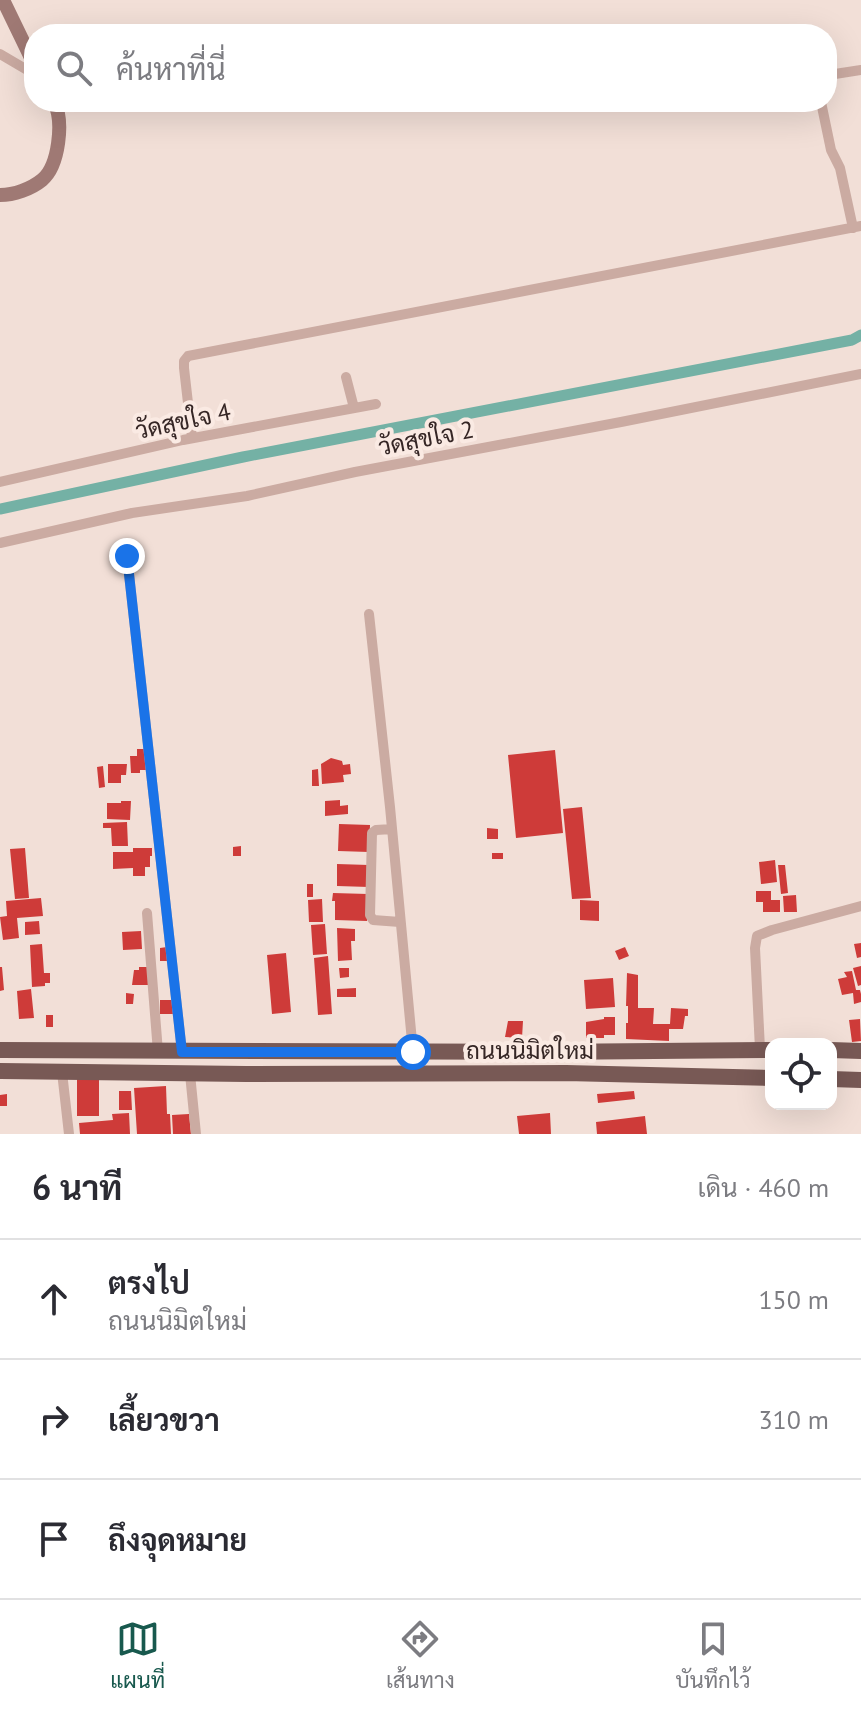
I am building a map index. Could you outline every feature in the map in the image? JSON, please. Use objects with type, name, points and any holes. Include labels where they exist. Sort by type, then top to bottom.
[{"type":"main road","name":"ถนนนิมิตใหม่","points":[[0,1050],[765,1050]]},
{"type":"main road","points":[[837,1050],[861,1051]]},
{"type":"main road","name":"ถนนนิมิตใหม่","points":[[0,1071],[566,1073],[765,1078]]},
{"type":"main road","points":[[837,1079],[861,1080]]},
{"type":"street","points":[[3,0],[24,43]]},
{"type":"street","points":[[0,54],[24,68]]},
{"type":"street","points":[[837,74],[861,70]]},
{"type":"street","points":[[0,195],[10,195],[43,179],[55,160],[58,112]]},
{"type":"street","points":[[192,438],[184,368],[188,356],[857,227],[840,168],[831,150],[823,112]]},
{"type":"street","name":"วัดสุขใจ 2","points":[[0,543],[132,513],[247,496],[355,472],[861,374]]},
{"type":"street","points":[[346,377],[354,408]]},
{"type":"street","name":"วัดสุขใจ 4","points":[[0,482],[192,438],[376,404]]},
{"type":"street","points":[[127,556],[182,1052]]},
{"type":"street","points":[[369,614],[413,1052]]},
{"type":"street","points":[[392,829],[372,833],[370,915],[373,920],[400,922]]},
{"type":"street","points":[[765,1041],[755,948],[757,936],[861,906]]},
{"type":"street","points":[[147,913],[158,1052]]},
{"type":"street","points":[[62,1072],[69,1134]]},
{"type":"street","points":[[190,1074],[196,1134]]},
{"type":"building","points":[[137,749],[145,749],[146,770],[131,773],[130,756],[137,756]]},
{"type":"building","points":[[555,750],[563,833],[516,838],[508,755]]},
{"type":"building","points":[[331,758],[342,761],[343,765],[350,764],[351,774],[343,775],[344,782],[322,784],[321,764]]},
{"type":"building","points":[[108,764],[127,764],[126,775],[121,775],[121,783],[108,783]]},
{"type":"building","points":[[103,766],[105,787],[99,788],[97,767]]},
{"type":"building","points":[[318,769],[319,786],[312,786],[312,770]]},
{"type":"building","points":[[340,800],[340,806],[348,805],[348,814],[325,816],[325,801]]},
{"type":"building","points":[[131,801],[130,820],[107,819],[107,803]]},
{"type":"building","points":[[582,807],[591,898],[572,899],[563,809]]},
{"type":"building","points":[[127,822],[128,846],[112,846],[111,828],[103,828],[103,823]]},
{"type":"building","points":[[339,824],[370,825],[369,852],[338,851]]},
{"type":"building","points":[[487,828],[498,829],[498,839],[487,839]]},
{"type":"building","points":[[241,846],[241,856],[233,856],[233,847]]},
{"type":"building","points":[[25,848],[29,898],[15,899],[10,849]]},
{"type":"building","points":[[133,848],[152,848],[150,867],[145,867],[145,876],[133,876],[133,868],[113,869],[113,852],[133,852]]},
{"type":"building","points":[[492,853],[503,853],[503,859],[492,859]]},
{"type":"building","points":[[775,860],[777,882],[761,884],[759,862]]},
{"type":"building","points":[[337,864],[369,865],[369,887],[337,886]]},
{"type":"building","points":[[778,865],[785,865],[788,893],[781,894]]},
{"type":"building","points":[[307,884],[313,884],[313,897],[307,897]]},
{"type":"building","points":[[756,891],[771,891],[771,900],[780,900],[780,912],[763,912],[763,902],[756,902]]},
{"type":"building","points":[[333,893],[368,894],[367,921],[335,920]]},
{"type":"building","points":[[796,895],[797,912],[784,912],[783,896]]},
{"type":"building","points":[[41,898],[43,916],[17,918],[19,938],[3,940],[0,917],[7,916],[6,901]]},
{"type":"building","points":[[322,899],[323,922],[309,922],[308,900]]},
{"type":"building","points":[[580,900],[599,901],[599,921],[580,920]]},
{"type":"building","points":[[39,921],[40,934],[25,935],[25,922]]},
{"type":"building","points":[[325,924],[327,954],[313,955],[311,925]]},
{"type":"building","points":[[337,928],[355,929],[355,941],[351,941],[352,960],[338,961]]},
{"type":"building","points":[[141,931],[142,949],[123,950],[122,932]]},
{"type":"building","points":[[861,943],[861,957],[857,958],[854,944]]},
{"type":"building","points":[[42,944],[44,973],[50,973],[50,983],[32,987],[30,945]]},
{"type":"building","points":[[167,947],[168,961],[160,961],[160,948]]},
{"type":"building","points":[[625,947],[629,956],[619,960],[615,951]]},
{"type":"building","points":[[286,953],[291,1012],[272,1014],[267,955]]},
{"type":"building","points":[[328,956],[332,1014],[318,1015],[314,958]]},
{"type":"building","points":[[861,966],[861,985],[858,986],[853,968]]},
{"type":"building","points":[[0,967],[4,990],[0,991]]},
{"type":"building","points":[[139,967],[151,967],[151,985],[132,985],[134,970],[139,970]]},
{"type":"building","points":[[339,968],[349,968],[349,977],[340,978]]},
{"type":"building","points":[[852,971],[856,990],[860,990],[861,994],[861,1002],[854,1004],[853,993],[842,995],[838,979],[847,977],[844,972]]},
{"type":"building","points":[[627,973],[638,975],[638,1008],[654,1008],[653,1024],[670,1024],[671,1008],[688,1009],[683,1029],[669,1029],[669,1041],[626,1039]]},
{"type":"building","points":[[613,978],[615,1007],[586,1009],[584,980]]},
{"type":"building","points":[[356,988],[356,997],[337,997],[337,989]]},
{"type":"building","points":[[31,989],[34,1018],[19,1019],[17,991]]},
{"type":"building","points":[[126,993],[134,994],[133,1004],[126,1004]]},
{"type":"building","points":[[160,1000],[173,1000],[173,1014],[160,1014]]},
{"type":"building","points":[[46,1015],[53,1015],[53,1027],[46,1027]]},
{"type":"building","points":[[615,1017],[615,1035],[586,1038],[586,1022]]},
{"type":"building","points":[[860,1019],[861,1041],[852,1042],[849,1020]]},
{"type":"building","points":[[508,1021],[523,1021],[522,1038],[505,1037]]},
{"type":"building","points":[[77,1076],[99,1076],[99,1116],[77,1116]]},
{"type":"building","points":[[166,1086],[171,1134],[137,1134],[134,1088]]},
{"type":"building","points":[[119,1091],[131,1091],[132,1110],[119,1110]]},
{"type":"building","points":[[634,1091],[635,1099],[598,1103],[597,1094]]},
{"type":"building","points":[[7,1094],[7,1106],[0,1106],[0,1095]]},
{"type":"building","points":[[129,1113],[130,1134],[80,1134],[79,1123],[113,1120],[112,1114]]},
{"type":"building","points":[[550,1113],[551,1134],[519,1134],[517,1116]]},
{"type":"building","points":[[189,1114],[191,1134],[173,1134],[172,1115]]},
{"type":"building","points":[[645,1116],[647,1134],[597,1134],[596,1122]]},
{"type":"waterway","points":[[0,509],[243,457],[852,340],[861,335]]},
{"type":"route","points":[[127,556],[182,1052],[413,1052]]}]
